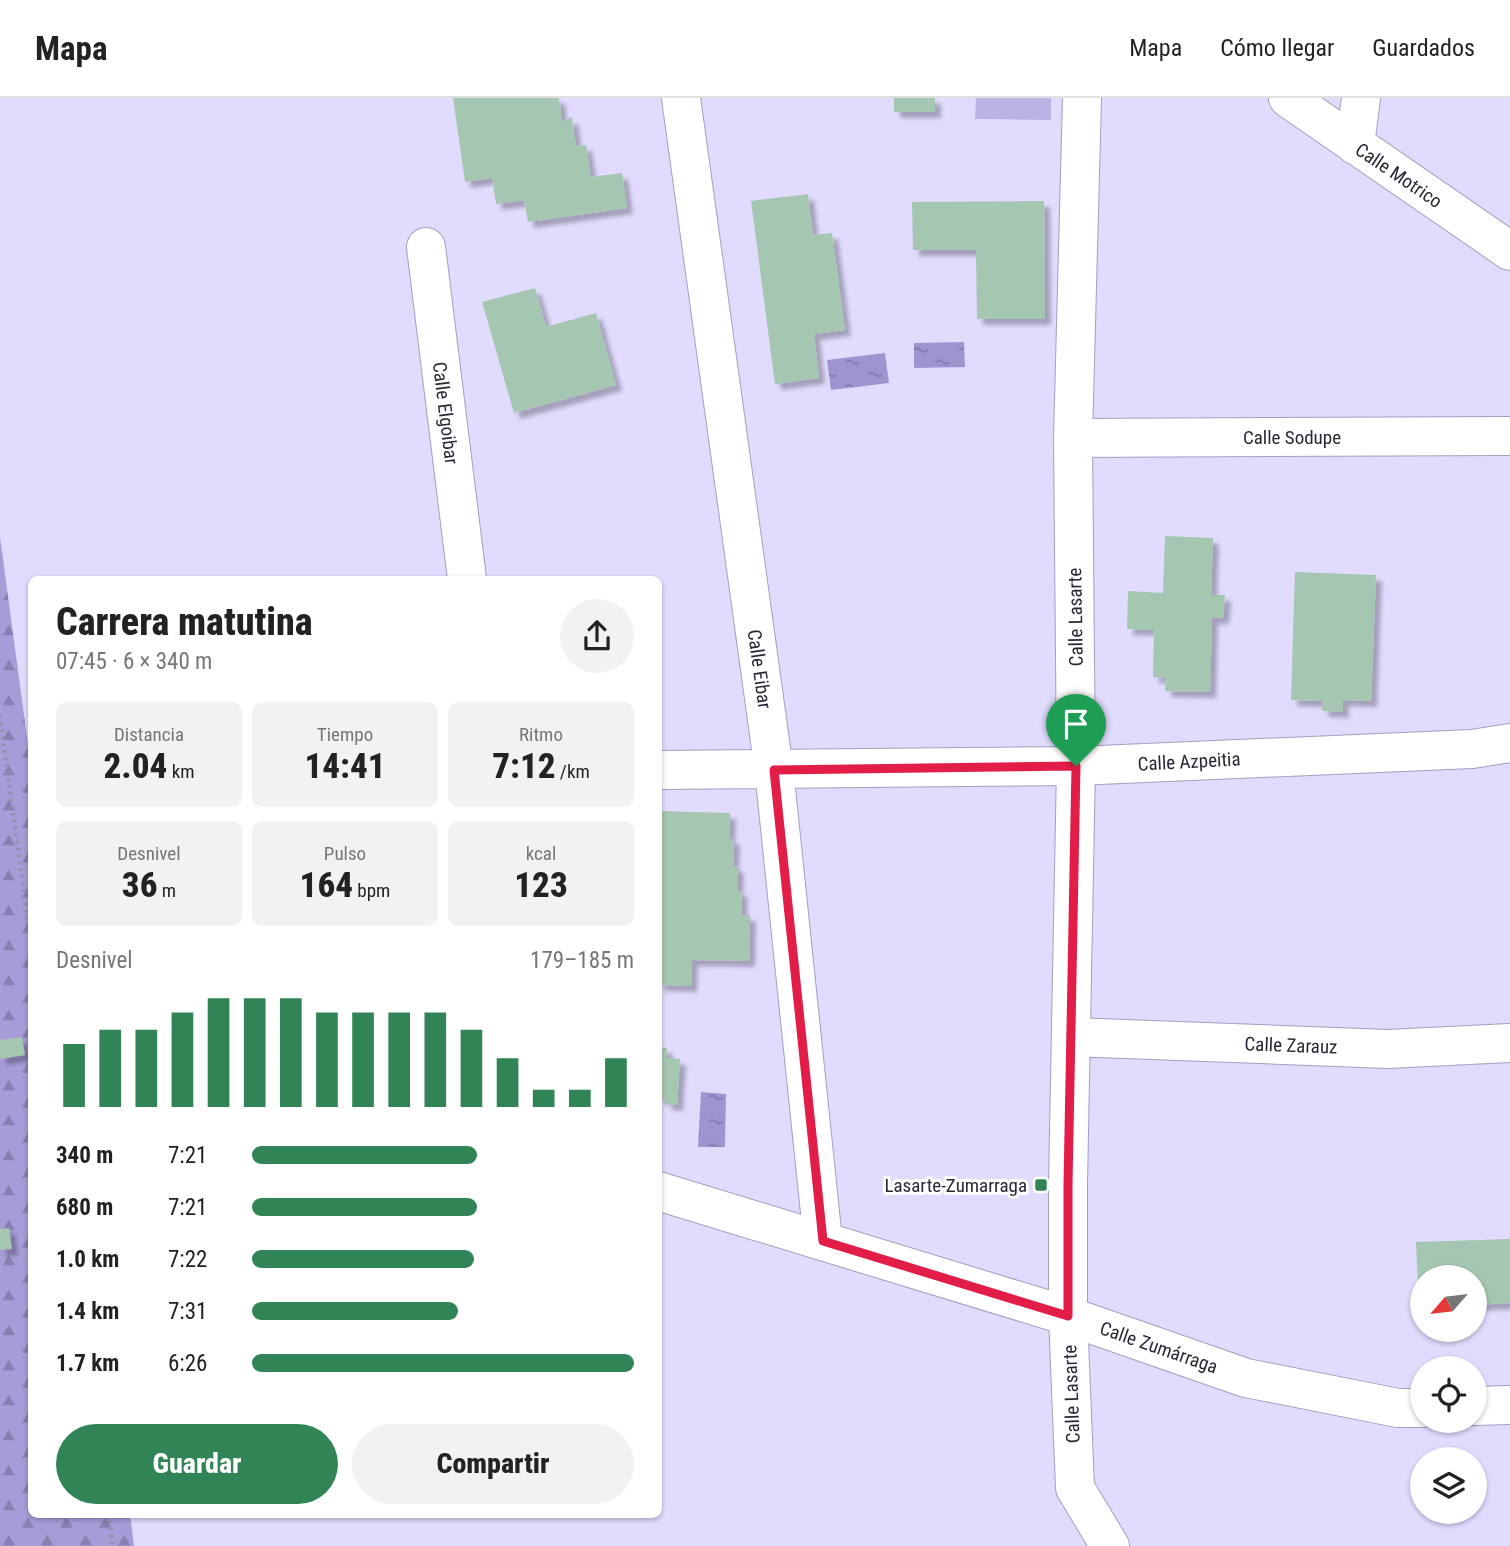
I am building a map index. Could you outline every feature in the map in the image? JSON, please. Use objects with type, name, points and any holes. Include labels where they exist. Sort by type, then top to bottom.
[{"type":"street","name":"Calle Eibar","points":[[681,98],[774,770],[823,1241]]},
{"type":"street","name":"Calle Lasarte","points":[[1082,98],[1073,438],[1076,766],[1068,1316],[1075,1488],[1110,1546]]},
{"type":"street","name":"Calle Motrico","points":[[1288,98],[1510,251]]},
{"type":"street","points":[[1355,145],[1361,98]]},
{"type":"street","name":"Calle Elgoibar","points":[[426,247],[467,576]]},
{"type":"street","name":"Calle Sodupe","points":[[1073,438],[1510,436]]},
{"type":"street","name":"Calle Azpeitia","points":[[662,770],[1076,766],[1472,748],[1510,743]]},
{"type":"street","name":"Calle Zarauz","points":[[1071,1037],[1388,1049],[1510,1043]]},
{"type":"street","name":"Calle Zumárraga","points":[[662,1192],[1068,1316],[1246,1378],[1398,1408],[1410,1408]]},
{"type":"street","points":[[1487,1406],[1510,1405]]},
{"type":"path","points":[[0,716],[28,924]]},
{"type":"path","points":[[109,1518],[113,1546]]},
{"type":"shaded area","points":[[976,98],[1051,98],[1051,120],[975,119]]},
{"type":"green space","points":[[0,537],[28,744],[28,1518],[130,1518],[134,1546],[0,1546]]},
{"type":"water","points":[[964,342],[965,367],[914,368],[914,343]]},
{"type":"water","points":[[885,353],[889,383],[831,390],[827,360]]},
{"type":"water","points":[[701,1092],[726,1094],[725,1147],[698,1147]]},
{"type":"building","points":[[453,98],[559,98],[562,122],[572,117],[576,146],[586,145],[591,177],[622,173],[627,208],[528,222],[524,200],[496,204],[492,178],[465,182]]},
{"type":"building","points":[[894,98],[935,98],[935,112],[894,112]]},
{"type":"building","points":[[808,194],[813,235],[832,233],[845,330],[814,334],[819,378],[775,384],[751,201]]},
{"type":"building","points":[[1044,201],[1045,319],[977,319],[976,250],[913,250],[912,202]]},
{"type":"building","points":[[535,288],[546,327],[596,313],[616,385],[514,413],[482,302]]},
{"type":"building","points":[[1165,536],[1213,538],[1211,595],[1225,595],[1223,618],[1212,618],[1210,692],[1165,691],[1166,678],[1153,677],[1154,630],[1127,629],[1128,591],[1163,593]]},
{"type":"building","points":[[1295,572],[1376,575],[1371,701],[1343,700],[1343,712],[1322,711],[1323,701],[1291,700]]},
{"type":"building","points":[[662,811],[730,813],[729,839],[734,839],[733,866],[738,867],[737,891],[742,891],[741,915],[750,915],[749,961],[692,960],[691,986],[662,985]]},
{"type":"building","points":[[22,1037],[25,1055],[0,1059],[0,1040]]},
{"type":"building","points":[[662,1047],[667,1048],[667,1058],[680,1059],[677,1105],[666,1104],[666,1099],[662,1099]]},
{"type":"building","points":[[9,1228],[12,1249],[0,1250],[0,1229]]},
{"type":"building","points":[[1510,1239],[1510,1303],[1488,1304],[1488,1265],[1417,1265],[1416,1242]]},
{"type":"place","name":"Lasarte-Zumarraga","points":[[1041,1185]]},
{"type":"route","points":[[1076,766],[1068,1316],[823,1241],[774,770],[1076,766]]}]
